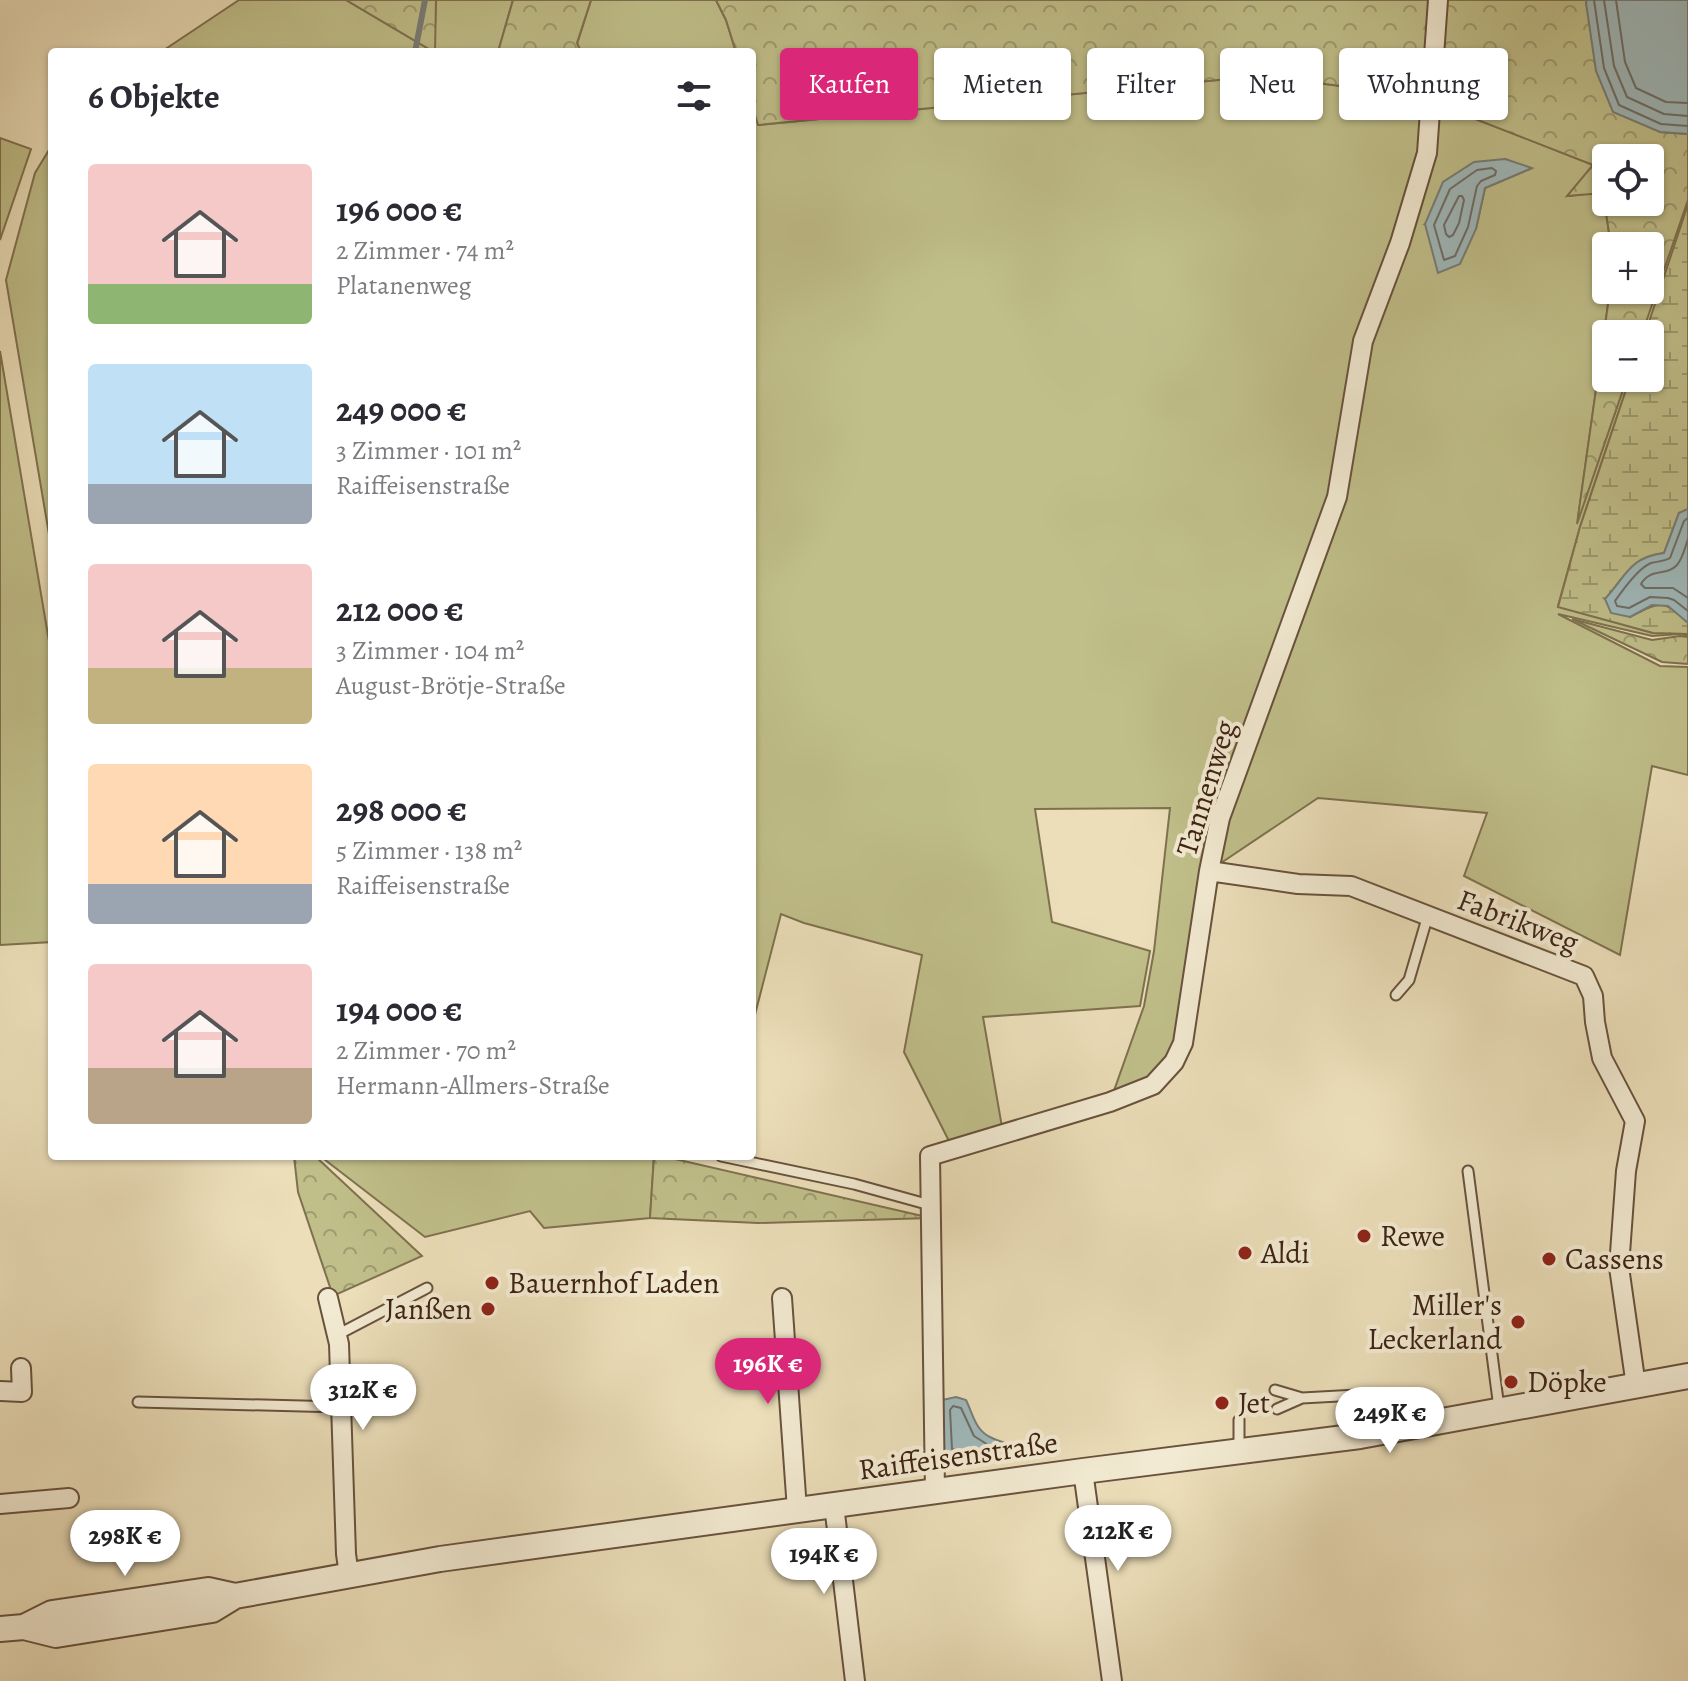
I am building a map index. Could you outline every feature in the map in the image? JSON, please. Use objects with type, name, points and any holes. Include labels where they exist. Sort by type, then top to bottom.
[{"type":"street","name":"Tannenweg","points":[[935,1491],[930,1156],[1110,1102],[1153,1085],[1174,1062],[1183,1043],[1220,818],[1337,497],[1363,341],[1400,243],[1427,153],[1438,0]]},
{"type":"street","name":"Fabrikweg","points":[[1209,871],[1298,884],[1351,886],[1584,976],[1593,996],[1602,1058],[1635,1121],[1626,1171],[1619,1267],[1636,1386]]},
{"type":"street","points":[[328,1298],[339,1344],[349,1575]]},
{"type":"street","points":[[782,1298],[797,1510]]},
{"type":"street","points":[[0,1391],[22,1392],[21,1368]]},
{"type":"street","name":"Raiffeisenstraße","points":[[12,1628],[56,1635],[212,1610],[235,1596],[440,1559],[1360,1436],[1688,1376]]},
{"type":"street","points":[[1083,1471],[1112,1681]]},
{"type":"street","points":[[0,1504],[69,1498]]},
{"type":"street","points":[[834,1505],[855,1681]]},
{"type":"lane","points":[[1396,995],[1409,980],[1428,915]]},
{"type":"lane","points":[[740,1160],[854,1184],[930,1205]]},
{"type":"lane","points":[[1468,1171],[1499,1411]]},
{"type":"lane","points":[[337,1335],[427,1288]]},
{"type":"lane","points":[[1275,1390],[1302,1398],[1357,1395],[1360,1436]]},
{"type":"lane","points":[[1277,1409],[1302,1398]]},
{"type":"lane","points":[[138,1402],[341,1407]]},
{"type":"lane","points":[[1239,1420],[1239,1453]]},
{"type":"green space","points":[[239,0],[346,0],[427,48],[167,48]]},
{"type":"green space","points":[[346,0],[436,0],[435,48],[427,48]]},
{"type":"green space","points":[[436,0],[513,0],[499,48],[434,48]]},
{"type":"green space","points":[[513,0],[591,0],[577,43],[579,48],[499,48]]},
{"type":"green space","points":[[591,0],[716,0],[735,48],[579,48],[577,44]]},
{"type":"green space","points":[[716,0],[1587,0],[1660,132],[1688,134],[1688,200],[1664,270],[1664,232],[1609,232],[1606,216],[1664,216],[1664,144],[1592,144],[1592,165],[1478,120],[1508,120],[1508,48],[1339,48],[1339,86],[1323,84],[1323,48],[1220,48],[1220,80],[1204,81],[1204,48],[1087,48],[1087,93],[1071,94],[1071,48],[934,48],[934,108],[918,109],[918,48],[780,48],[780,120],[809,120],[758,125],[756,48],[735,48]]},
{"type":"green space","points":[[1220,80],[1220,120],[1323,120],[1323,84],[1339,86],[1339,120],[1478,120],[1592,164],[1568,196],[1592,193],[1592,216],[1607,216],[1609,232],[1592,232],[1592,304],[1608,304],[1606,320],[1592,320],[1592,392],[1596,392],[1578,518],[1622,392],[1625,392],[1580,527],[1558,606],[1653,633],[1688,634],[1652,636],[1558,614],[1660,666],[1688,667],[1688,775],[1652,766],[1620,955],[1464,876],[1487,813],[1318,798],[1209,871],[1174,1062],[1110,1102],[1144,1006],[1154,951],[1170,808],[1035,809],[1052,922],[1150,951],[1140,1006],[983,1017],[1003,1133],[953,1149],[904,1052],[922,955],[781,914],[756,1011],[756,116],[759,125],[810,120],[918,120],[918,109],[934,108],[934,120],[1071,120],[1071,94],[1087,93],[1087,120],[1204,120],[1204,81]],"holes":[[[1505,159],[1530,169],[1485,188],[1476,229],[1425,224]]]},
{"type":"green space","points":[[0,138],[31,149],[0,240]]},
{"type":"green space","points":[[48,152],[48,528],[6,280],[35,173]]},
{"type":"green space","points":[[1592,166],[1592,194],[1567,196]]},
{"type":"green space","points":[[1688,204],[1688,509],[1679,513],[1664,553],[1636,563],[1605,599],[1630,617],[1648,608],[1667,606],[1688,623],[1688,634],[1653,633],[1558,607],[1580,527],[1625,392],[1664,392],[1664,320],[1650,320],[1655,304],[1664,304],[1664,277]]},
{"type":"green space","points":[[1608,304],[1652,304],[1647,320],[1606,320]]},
{"type":"green space","points":[[0,351],[48,635],[48,942],[0,945]]},
{"type":"green space","points":[[1596,392],[1622,392],[1577,524]]},
{"type":"green space","points":[[1572,619],[1652,640],[1688,637],[1688,664],[1662,662]]},
{"type":"green space","points":[[294,1160],[319,1160],[422,1256],[333,1296],[298,1192]]},
{"type":"green space","points":[[325,1160],[654,1160],[650,1218],[544,1228],[530,1211],[425,1237]]},
{"type":"green space","points":[[654,1160],[679,1160],[931,1218],[758,1223],[650,1218]]},
{"type":"water","points":[[1587,0],[1688,0],[1688,134],[1660,132],[1613,112],[1596,71]]},
{"type":"water","points":[[1505,159],[1532,168],[1485,188],[1476,229],[1460,264],[1438,273],[1425,224],[1443,182],[1474,162]]},
{"type":"water","points":[[1688,509],[1688,623],[1668,606],[1652,605],[1630,617],[1611,613],[1605,599],[1636,563],[1664,553],[1679,513]]},
{"type":"water","points":[[956,1397],[966,1400],[975,1422],[986,1435],[1017,1449],[1015,1455],[1009,1459],[972,1464],[969,1460],[950,1460],[943,1455],[942,1400]]},
{"type":"waterway","points":[[416,48],[425,0]]},
{"type":"place","name":"Rewe","points":[[1364,1236]]},
{"type":"place","name":"Aldi","points":[[1245,1253]]},
{"type":"place","name":"Cassens","points":[[1549,1259]]},
{"type":"place","name":"Bauernhof Laden","points":[[492,1283]]},
{"type":"place","name":"Janßen","points":[[488,1309]]},
{"type":"place","name":"Miller's Leckerland","points":[[1518,1322]]},
{"type":"place","name":"Döpke","points":[[1511,1382]]},
{"type":"place","name":"Jet","points":[[1222,1403]]}]
